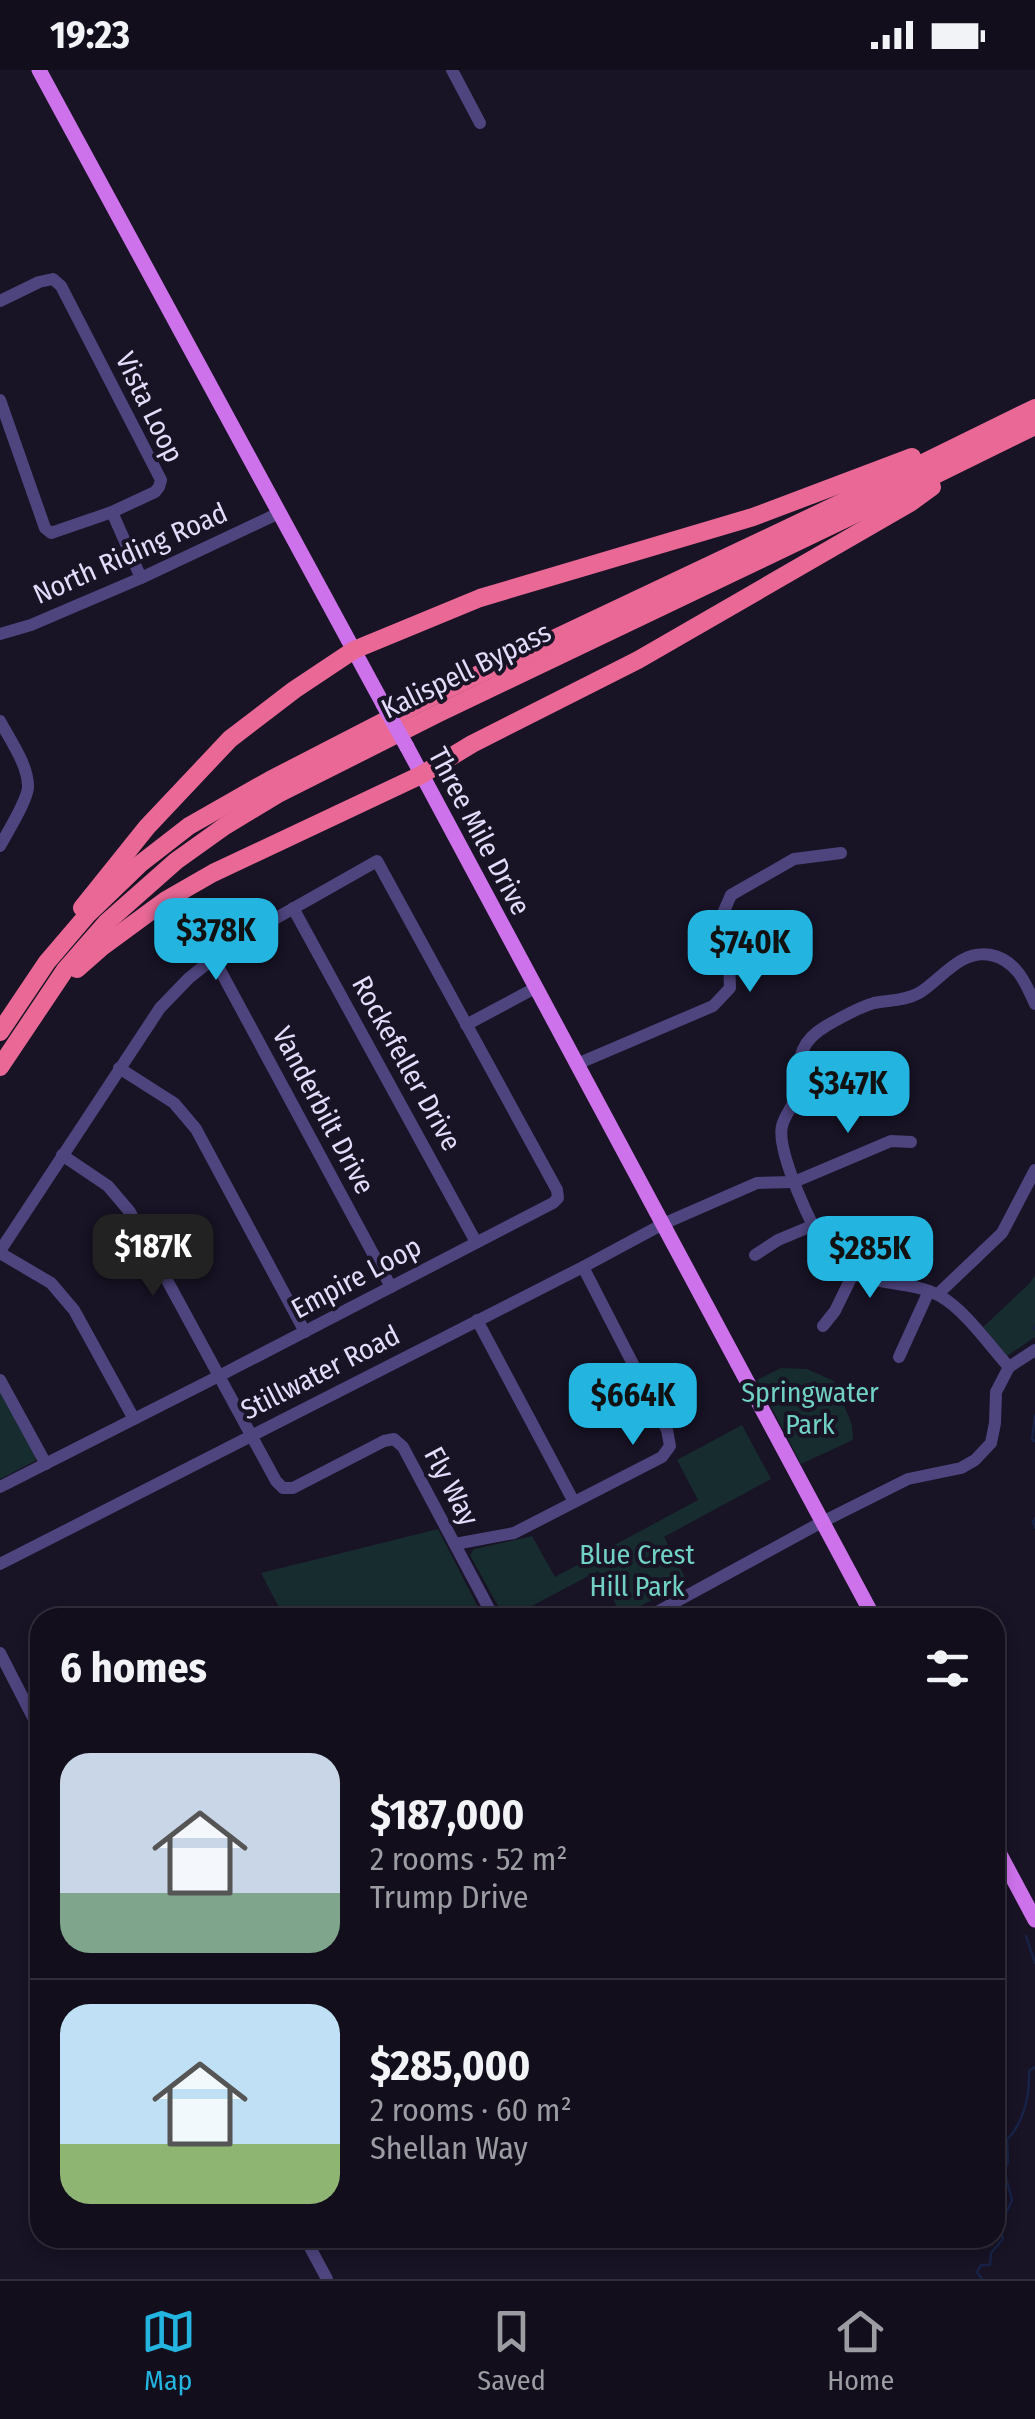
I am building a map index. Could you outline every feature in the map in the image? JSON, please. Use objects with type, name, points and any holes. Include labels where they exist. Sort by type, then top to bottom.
[{"type":"highway","name":"Kalispell Bypass","points":[[0,1032],[47,962],[140,864],[225,804],[435,695],[1035,408]]},
{"type":"highway","points":[[66,940],[82,908],[113,867],[230,739],[354,650],[480,598],[754,517],[1011,419]]},
{"type":"highway","name":"Kalispell Bypass","points":[[0,1066],[82,948],[106,922],[203,840],[278,794],[439,712],[1035,426]]},
{"type":"highway","points":[[48,996],[102,947],[166,900],[213,873],[422,776],[472,744],[638,660],[910,502],[980,453]]},
{"type":"main road","name":"Three Mile Drive","points":[[39,70],[869,1608]]},
{"type":"main road","points":[[1005,1864],[1035,1920]]},
{"type":"street","points":[[452,70],[480,122]]},
{"type":"street","name":"Vista Loop","points":[[0,301],[53,278],[61,286],[161,480],[159,488],[112,512],[52,534],[45,528],[0,400]]},
{"type":"street","points":[[112,512],[142,578]]},
{"type":"street","name":"North Riding Road","points":[[0,634],[31,625],[142,578],[280,513]]},
{"type":"street","points":[[0,721],[28,780],[28,792],[0,846]]},
{"type":"street","points":[[577,1064],[714,1006],[730,988],[730,960],[722,918],[731,895],[794,859],[841,853]]},
{"type":"street","name":"Empire Loop","points":[[0,1252],[160,1008],[188,978],[234,942],[377,861],[558,1198],[0,1487]]},
{"type":"street","name":"Rockefeller Drive","points":[[294,908],[476,1242]]},
{"type":"street","points":[[1009,1367],[953,1305],[934,1293],[852,1274],[839,1266],[814,1226],[794,1182],[782,1146],[782,1125],[797,1097],[798,1058],[806,1042],[824,1027],[872,1004],[918,993],[959,961],[976,955],[994,956],[1012,966],[1024,979],[1035,1004]]},
{"type":"street","name":"Vanderbilt Drive","points":[[213,958],[390,1287]]},
{"type":"street","points":[[466,1025],[536,987]]},
{"type":"street","points":[[119,1068],[174,1103],[196,1129],[305,1332]]},
{"type":"street","name":"Stillwater Road","points":[[0,1564],[663,1224],[756,1183],[794,1182],[890,1141],[911,1142]]},
{"type":"street","points":[[62,1155],[108,1186],[130,1212],[250,1435]]},
{"type":"street","points":[[898,1358],[934,1293],[1002,1234],[1035,1170]]},
{"type":"street","points":[[755,1255],[778,1240],[814,1226]]},
{"type":"street","points":[[0,1252],[50,1283],[74,1310],[134,1419]]},
{"type":"street","points":[[455,1544],[514,1533],[662,1457],[670,1446],[667,1430],[583,1267]]},
{"type":"street","points":[[822,1326],[835,1311],[852,1274]]},
{"type":"street","points":[[477,1320],[574,1502]]},
{"type":"street","points":[[664,1608],[908,1479],[961,1468],[975,1460],[991,1443],[996,1392],[1009,1367],[1035,1350]]},
{"type":"street","points":[[0,1380],[46,1464]]},
{"type":"street","name":"Fly Way","points":[[250,1435],[283,1488],[293,1488],[394,1439],[403,1447],[489,1608]]},
{"type":"street","points":[[0,1653],[30,1712]]},
{"type":"street","points":[[310,2248],[327,2279]]},
{"type":"green space","points":[[1035,1275],[1035,1337],[1007,1356],[983,1327]]},
{"type":"green space","name":"Springwater Park","points":[[781,1368],[807,1369],[834,1381],[852,1425],[853,1440],[801,1464],[757,1380]]},
{"type":"green space","points":[[0,1390],[37,1457],[0,1479]]},
{"type":"green space","name":"Blue Crest Hill Park","points":[[742,1425],[771,1479],[664,1537],[687,1581],[637,1608],[618,1608],[598,1571],[528,1608],[499,1608],[470,1555],[474,1549],[532,1536],[555,1577],[698,1500],[677,1460]]},
{"type":"green space","points":[[438,1529],[478,1608],[279,1608],[261,1573]]},
{"type":"waterway","points":[[1035,1415],[1035,1441]]},
{"type":"waterway","points":[[1035,1518],[1035,1528]]},
{"type":"waterway","points":[[1026,1936],[1035,1963]]},
{"type":"waterway","points":[[1005,2168],[1007,2140],[1022,2117],[1029,2071],[1035,2067]]},
{"type":"waterway","points":[[1005,2174],[1012,2200],[1005,2216]]},
{"type":"waterway","points":[[982,2279],[977,2272],[981,2265],[990,2265],[995,2248]]}]
